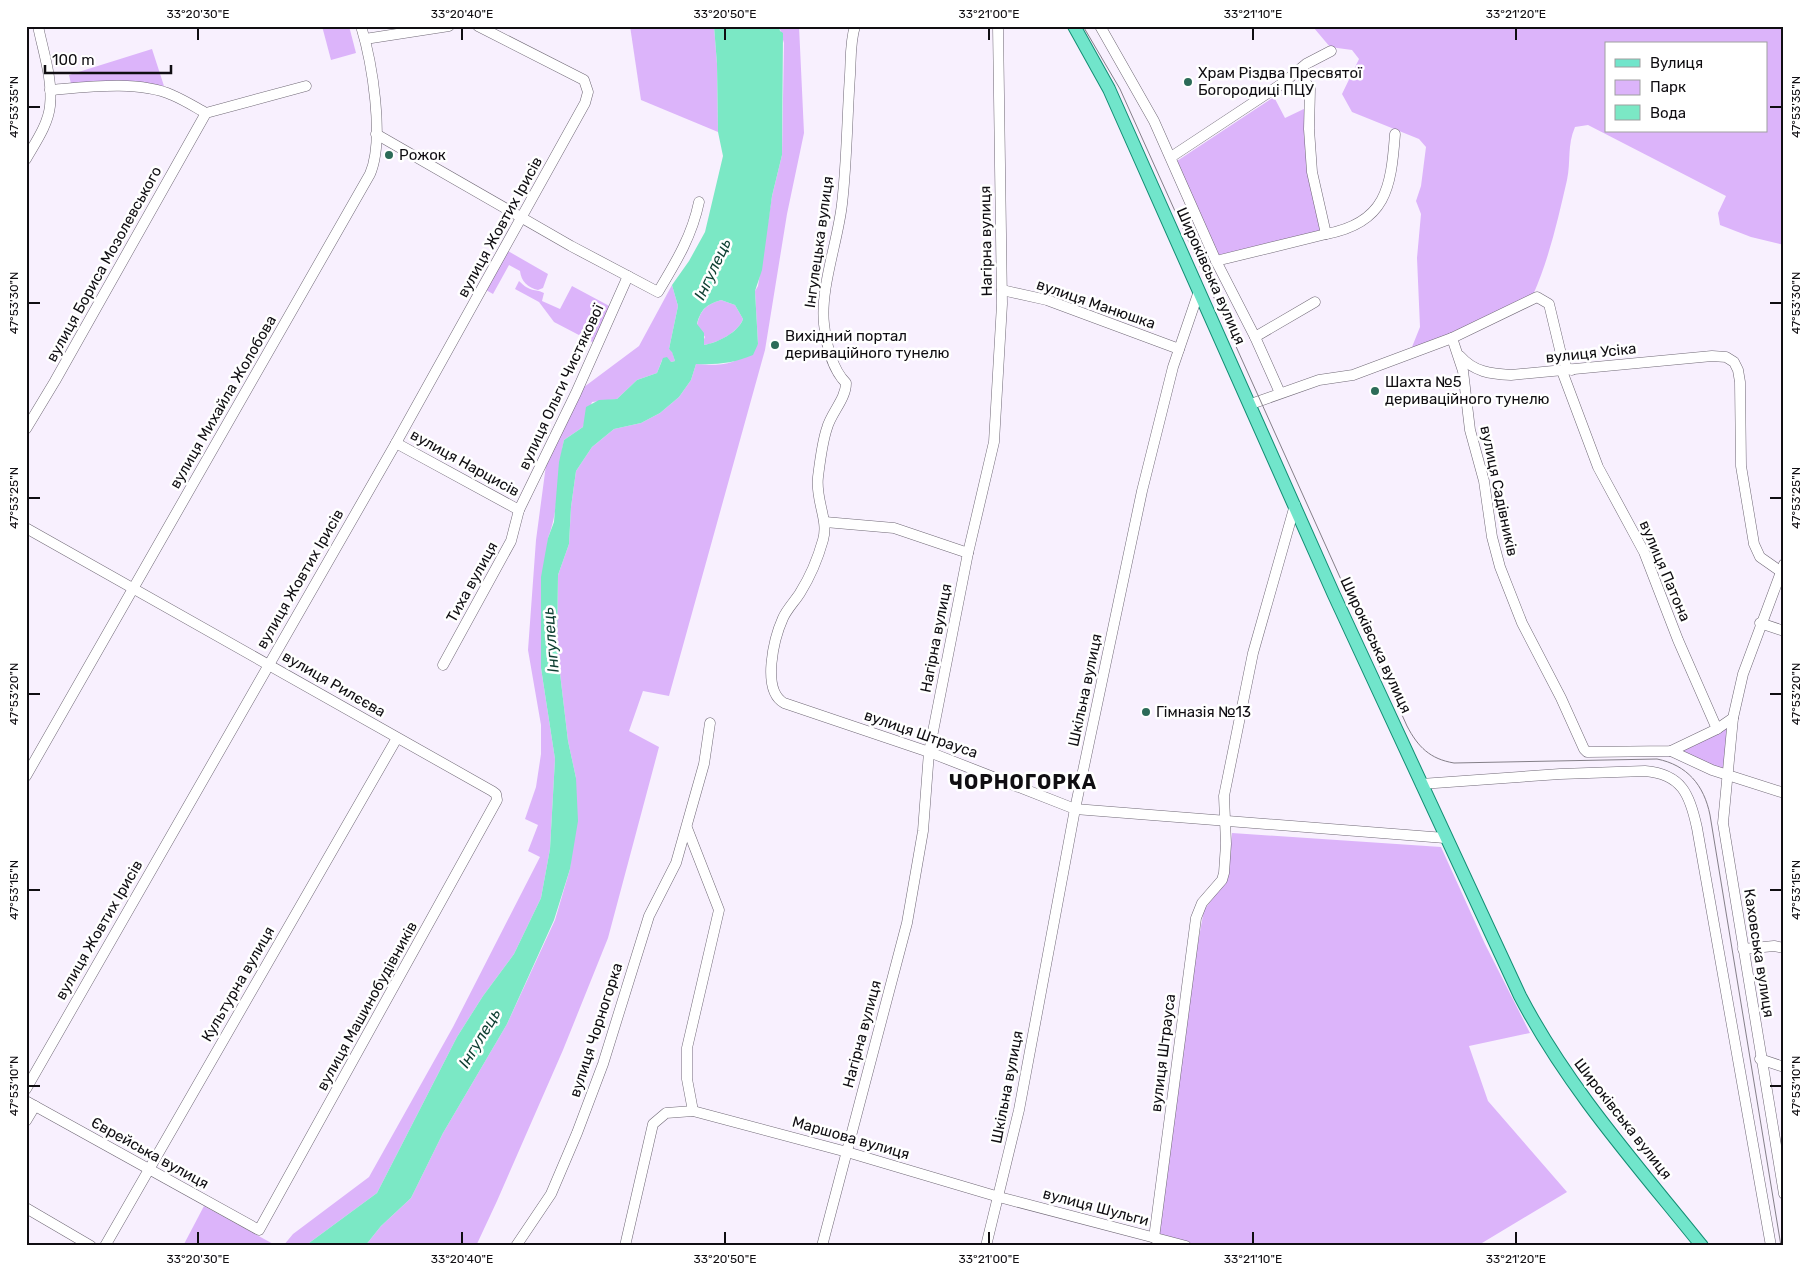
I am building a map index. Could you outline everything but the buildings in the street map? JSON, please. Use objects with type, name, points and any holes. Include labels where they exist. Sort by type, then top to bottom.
[{"type":"main road","name":"Широківська вулиця","points":[[1074,26],[1109,89],[1445,838],[1520,996],[1543,1039],[1598,1119],[1702,1246]]},
{"type":"street","points":[[26,159],[46,123],[50,107],[50,90],[38,26]]},
{"type":"street","name":"вулиця Михайла Жолобова","points":[[26,776],[370,174],[375,160],[374,85],[361,26]]},
{"type":"street","points":[[365,39],[450,26]]},
{"type":"street","name":"вулиця Жовтих Ірисів","points":[[26,1089],[396,443],[585,103],[588,92],[584,80],[478,26]]},
{"type":"street","name":"Інгулецька вулиця","points":[[784,703],[777,699],[772,686],[774,643],[784,616],[811,573],[823,540],[825,522],[817,491],[822,452],[827,428],[846,390],[846,383],[840,377],[828,346],[824,323],[824,303],[838,238],[842,203],[848,100],[855,26]]},
{"type":"street","name":"Нагірна вулиця","points":[[822,1246],[908,917],[922,831],[929,752],[968,553],[994,442],[1000,370],[1002,290],[998,26]]},
{"type":"street","points":[[1100,26],[1122,62],[1172,157],[1216,261],[1255,337],[1280,393]]},
{"type":"street","points":[[1172,157],[1299,71],[1306,64],[1331,51]]},
{"type":"street","points":[[1299,71],[1310,89],[1309,129],[1312,172],[1326,234]]},
{"type":"street","points":[[50,90],[89,87],[136,87],[171,94],[206,113],[306,86]]},
{"type":"street","name":"вулиця Бориса Мозолевського","points":[[26,429],[56,381],[206,113]]},
{"type":"street","points":[[376,134],[658,292],[681,254],[694,226],[699,202]]},
{"type":"street","points":[[1216,261],[1346,230],[1358,224],[1378,206],[1389,181],[1395,134]]},
{"type":"street","name":"вулиця Ольги Чистякової","points":[[520,510],[628,276]]},
{"type":"street","name":"вулиця Манюшка","points":[[1002,290],[1046,300],[1179,349]]},
{"type":"street","name":"Шкільна вулиця","points":[[986,1246],[1019,1110],[1075,809],[1142,491],[1179,349],[1199,290]]},
{"type":"street","name":"вулиця Патона","points":[[1452,338],[1538,297],[1549,304],[1561,354],[1568,368],[1567,370],[1598,467],[1644,552],[1678,640],[1717,729]]},
{"type":"street","points":[[1255,337],[1316,302]]},
{"type":"street","points":[[1251,404],[1319,380],[1353,375],[1452,338]]},
{"type":"street","name":"вулиця Садівників","points":[[1452,338],[1463,371],[1470,430],[1484,480],[1492,537],[1500,567],[1522,623],[1587,752],[1671,751]]},
{"type":"street","name":"вулиця Усіка","points":[[1456,352],[1477,370],[1493,374],[1567,370],[1712,356],[1726,357],[1734,362],[1740,382],[1741,466],[1754,544],[1760,557],[1782,568]]},
{"type":"street","name":"вулиця Нарцисів","points":[[396,443],[520,510]]},
{"type":"street","points":[[1224,821],[1224,796],[1253,653],[1295,505]]},
{"type":"street","name":"Тиха вулиця","points":[[443,665],[511,541],[520,510]]},
{"type":"street","points":[[825,522],[894,528],[968,553]]},
{"type":"street","name":"вулиця Рилєєва","points":[[26,528],[496,794]]},
{"type":"street","name":"Каховська вулиця","points":[[1782,568],[1743,674],[1733,718],[1723,824],[1760,1059],[1784,1194]]},
{"type":"street","points":[[1760,624],[1784,631]]},
{"type":"street","name":"вулиця Штрауса","points":[[784,703],[929,752],[1075,809],[1445,838]]},
{"type":"street","points":[[1671,751],[1717,729],[1733,718]]},
{"type":"street","name":"вулиця Чорногорка","points":[[516,1246],[551,1194],[578,1133],[603,1064],[649,916],[676,863],[691,817],[704,764],[710,723]]},
{"type":"street","name":"Культурна вулиця","points":[[104,1246],[398,738]]},
{"type":"street","points":[[1671,751],[1728,776],[1784,793]]},
{"type":"street","points":[[1421,784],[1560,774],[1645,771],[1659,772],[1674,779],[1685,791],[1692,805],[1697,828],[1770,1246]]},
{"type":"street","name":"вулиця Машинобудівників","points":[[259,1230],[498,800],[496,794]]},
{"type":"street","name":"вулиця Штрауса","points":[[1154,1238],[1196,918],[1202,903],[1222,880],[1226,844],[1224,821]]},
{"type":"street","points":[[626,1246],[652,1124],[666,1114],[694,1110],[687,1079],[687,1048],[718,910],[687,828]]},
{"type":"street","points":[[1743,949],[1774,946],[1784,948]]},
{"type":"street","points":[[1760,1059],[1784,1067]]},
{"type":"street","points":[[26,1121],[30,1104]]},
{"type":"street","name":"Єврейська вулиця","points":[[30,1104],[259,1230]]},
{"type":"street","name":"Маршова вулиця","points":[[694,1110],[999,1196]]},
{"type":"street","name":"вулиця Шульги","points":[[999,1196],[1141,1241],[1154,1238],[1186,1246]]},
{"type":"street","points":[[26,1208],[91,1246]]},
{"type":"green space","points":[[322,26],[349,26],[356,53],[331,60]]},
{"type":"green space","points":[[630,26],[714,26],[717,64],[718,132],[641,100]]},
{"type":"green space","points":[[779,26],[799,26],[804,133],[787,214],[765,350],[669,696],[643,691],[629,731],[659,747],[608,938],[563,1050],[476,1246],[365,1246],[381,1226],[411,1198],[443,1133],[507,1024],[555,920],[570,869],[576,778],[568,741],[557,648],[558,575],[569,544],[571,507],[576,471],[592,447],[614,429],[641,423],[660,413],[679,397],[691,380],[696,364],[715,365],[730,363],[743,356],[758,344],[755,291],[758,286],[772,196],[782,155],[784,43]]},
{"type":"green space","points":[[1308,26],[1784,26],[1784,245],[1751,237],[1720,225],[1718,213],[1726,196],[1588,125],[1575,127],[1571,140],[1567,180],[1557,224],[1533,295],[1410,352],[1420,327],[1417,258],[1421,214],[1416,201],[1421,186],[1426,147],[1419,139],[1352,112],[1342,94],[1359,59],[1352,50],[1330,47],[1314,28]]},
{"type":"green space","points":[[152,49],[164,86],[108,81],[71,84],[69,75]]},
{"type":"green space","points":[[1274,97],[1285,118],[1308,107],[1322,232],[1217,257],[1177,161]]},
{"type":"green space","points":[[508,251],[548,274],[543,288],[538,290],[528,286],[523,281],[520,271],[509,265],[493,294],[486,290]]},
{"type":"green space","points":[[519,281],[530,289],[544,293],[542,301],[560,309],[572,286],[615,309],[598,345],[554,322],[539,302],[515,289]]},
{"type":"green space","points":[[672,285],[678,306],[669,349],[672,351],[675,361],[662,360],[657,373],[637,380],[617,399],[592,402],[583,427],[564,440],[555,514],[548,538],[541,668],[555,759],[550,849],[541,898],[514,954],[483,996],[457,1037],[377,1193],[305,1246],[283,1246],[293,1234],[369,1177],[453,1027],[540,857],[528,851],[538,825],[525,819],[536,787],[541,754],[541,725],[528,650],[536,540],[546,465],[580,390],[639,346]]},
{"type":"green space","points":[[721,300],[735,305],[743,319],[732,333],[715,342],[704,345],[705,337],[697,325],[702,311],[711,304]]},
{"type":"green space","points":[[1733,718],[1728,775],[1671,751]]},
{"type":"green space","points":[[1232,833],[1441,847],[1485,944],[1530,1033],[1469,1046],[1488,1101],[1567,1192],[1477,1246],[1200,1246],[1158,1236],[1192,975],[1204,910],[1228,878]]},
{"type":"green space","points":[[204,1206],[277,1246],[183,1246]]},
{"type":"water","name":"Інгулець","points":[[714,26],[779,26],[780,31],[783,33],[782,155],[772,196],[762,270],[755,291],[758,344],[753,355],[746,358],[725,363],[696,364],[691,380],[679,397],[660,413],[641,423],[614,429],[592,447],[576,471],[571,507],[569,544],[558,575],[557,648],[568,741],[576,778],[578,821],[570,869],[554,920],[507,1024],[443,1133],[411,1198],[381,1226],[365,1246],[305,1246],[377,1193],[457,1037],[483,996],[514,954],[541,898],[550,849],[555,759],[541,668],[541,577],[548,538],[554,522],[559,462],[564,440],[583,427],[586,407],[599,400],[617,399],[637,380],[657,373],[663,358],[667,357],[671,362],[675,361],[669,349],[678,306],[672,285],[689,261],[705,232],[723,156],[718,132],[717,64]],"holes":[[[721,300],[735,305],[743,319],[741,324],[727,336],[704,345],[704,333],[697,324],[702,311],[711,304]]]},
{"type":"tram line","points":[[1083,26],[1120,89],[1407,726],[1420,746],[1431,755],[1454,763],[1657,759],[1668,762],[1685,771],[1699,786],[1710,815],[1781,1246]]},
{"type":"place","name":"Храм Різдва Пресвятої Богородиці ПЦУ","points":[[1188,82]]},
{"type":"place","name":"Рожок","points":[[389,155]]},
{"type":"place","name":"Вихідний портал дериваційного тунелю","points":[[775,345]]},
{"type":"place","name":"Шахта №5 дериваційного тунелю","points":[[1375,391]]},
{"type":"place","name":"Гімназія №13","points":[[1146,712]]},
{"type":"district","name":"ЧОРНОГОРКА","points":[[1023,782]]}]
